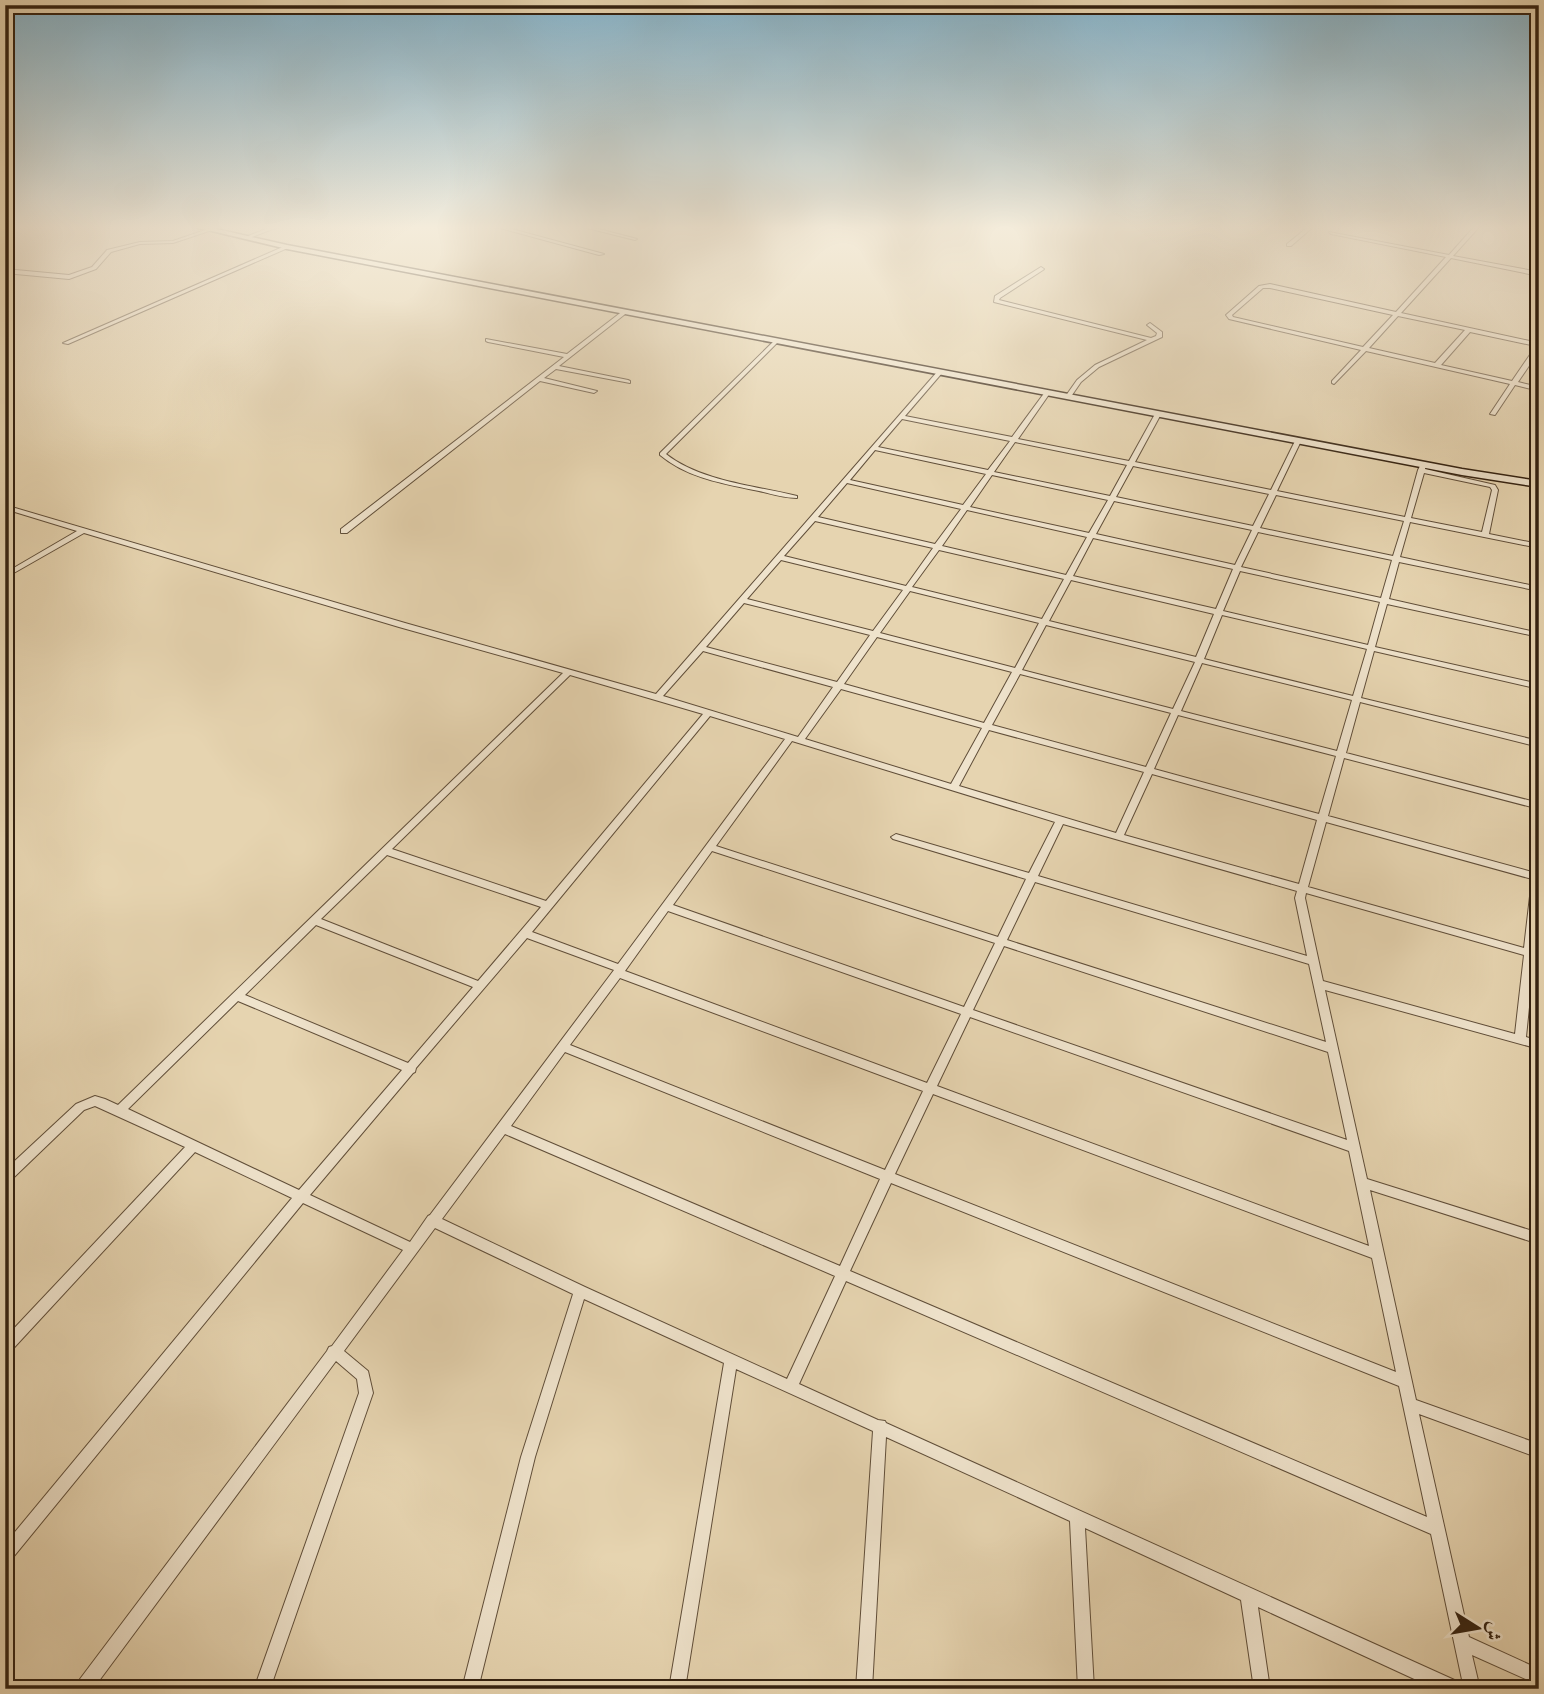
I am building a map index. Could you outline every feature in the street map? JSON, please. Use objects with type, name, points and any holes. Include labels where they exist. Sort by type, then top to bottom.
[{"type":"street","points":[[66,343],[151,306]]},
{"type":"street","points":[[595,306],[1298,441],[1493,486],[1495,490],[1485,535]]},
{"type":"street","points":[[1016,306],[1149,339]]},
{"type":"street","points":[[1240,306],[1230,315],[1231,318],[1539,389]]},
{"type":"street","points":[[1359,306],[1539,346],[1493,414]]},
{"type":"street","points":[[1334,382],[1404,306]]},
{"type":"street","points":[[344,531],[626,312]]},
{"type":"street","points":[[1068,397],[1086,374],[1160,335],[1150,325]]},
{"type":"street","points":[[1436,366],[1468,330]]},
{"type":"street","points":[[488,340],[569,356]]},
{"type":"street","points":[[776,341],[662,456],[691,472],[795,497]]},
{"type":"street","points":[[555,367],[628,382]]},
{"type":"street","points":[[658,697],[939,373]]},
{"type":"street","points":[[539,379],[594,391]]},
{"type":"street","points":[[83,1689],[564,1047],[710,847],[839,685],[1047,393]]},
{"type":"street","points":[[953,788],[1158,414]]},
{"type":"street","points":[[901,417],[1539,546]]},
{"type":"street","points":[[1119,836],[1199,661],[1237,568],[1298,441]]},
{"type":"street","points":[[873,448],[1539,589]]},
{"type":"street","points":[[1422,468],[1539,484]]},
{"type":"street","points":[[1422,468],[1302,887],[1300,906],[1472,1689]]},
{"type":"street","points":[[845,481],[1539,635]]},
{"type":"street","points":[[5,508],[658,697],[1060,820],[1529,953]]},
{"type":"street","points":[[813,518],[1539,687]]},
{"type":"street","points":[[5,576],[83,530]]},
{"type":"street","points":[[780,557],[1539,744]]},
{"type":"street","points":[[743,600],[1539,806]]},
{"type":"street","points":[[702,648],[1537,877]]},
{"type":"street","points":[[120,1110],[239,997],[568,673]]},
{"type":"street","points":[[5,1556],[300,1196],[411,1069],[708,713]]},
{"type":"street","points":[[791,1385],[888,1175],[1060,820]]},
{"type":"street","points":[[896,837],[1314,962]]},
{"type":"street","points":[[710,847],[1333,1049]]},
{"type":"street","points":[[387,850],[548,906]]},
{"type":"street","points":[[1520,1040],[1539,857]]},
{"type":"street","points":[[667,907],[1353,1147]]},
{"type":"street","points":[[316,921],[481,986]]},
{"type":"street","points":[[525,933],[930,1089],[1376,1254]]},
{"type":"street","points":[[1319,984],[1539,1045]]},
{"type":"street","points":[[239,997],[411,1069]]},
{"type":"street","points":[[564,1047],[1403,1381]]},
{"type":"street","points":[[5,1178],[80,1107],[95,1101],[120,1110],[411,1248]]},
{"type":"street","points":[[502,1127],[1435,1528]]},
{"type":"street","points":[[5,1348],[194,1145]]},
{"type":"street","points":[[1361,1182],[1539,1239]]},
{"type":"street","points":[[432,1220],[580,1291],[1455,1689]]},
{"type":"street","points":[[471,1689],[528,1457],[580,1291]]},
{"type":"street","points":[[262,1689],[366,1393],[363,1376],[334,1351]]},
{"type":"street","points":[[677,1689],[731,1359]]},
{"type":"street","points":[[1409,1404],[1539,1451]]},
{"type":"street","points":[[864,1689],[880,1426]]},
{"type":"street","points":[[1077,1516],[1086,1689]]},
{"type":"street","points":[[1248,1594],[1262,1689]]},
{"type":"street","points":[[1462,1642],[1539,1677]]}]
